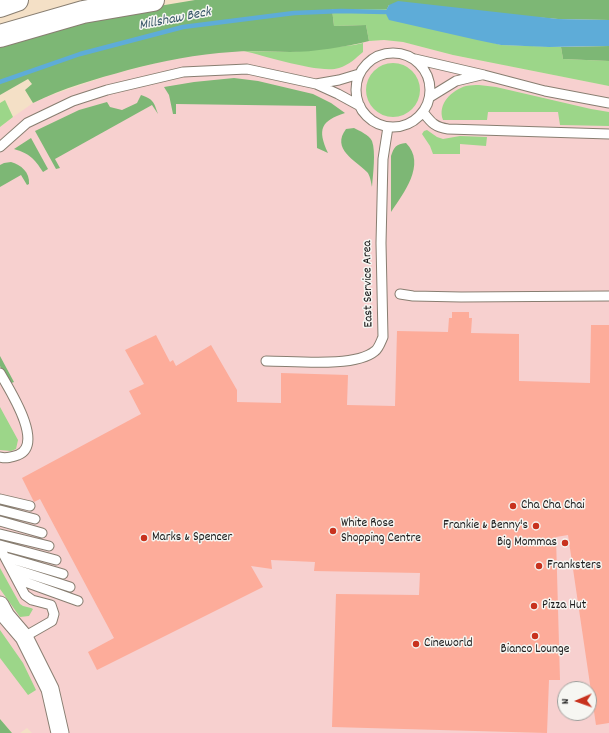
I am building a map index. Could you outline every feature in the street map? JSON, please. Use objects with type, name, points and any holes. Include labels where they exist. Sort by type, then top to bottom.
[{"type":"highway","points":[[0,6],[17,0]]},
{"type":"highway","points":[[0,36],[83,12],[153,0]]},
{"type":"street","points":[[0,605],[6,616],[24,637],[50,689],[60,733]]},
{"type":"lane","points":[[414,58],[428,75],[430,86],[430,97],[423,112],[408,124],[398,127],[388,127],[371,120],[360,106],[357,97],[356,87],[359,74],[367,64],[377,56],[389,53],[402,54],[545,91],[609,103]]},
{"type":"lane","points":[[0,147],[27,123],[73,101],[107,90],[183,72],[247,69],[316,84],[360,106]]},
{"type":"lane","points":[[316,84],[339,80],[359,74]]},
{"type":"lane","points":[[430,97],[456,81],[484,75]]},
{"type":"lane","points":[[423,112],[435,125],[448,129],[609,134]]},
{"type":"lane","name":"East Service Area","points":[[266,361],[344,362],[363,358],[376,350],[383,337],[381,242],[383,158],[388,127]]},
{"type":"lane","points":[[400,294],[414,296],[453,297],[609,296]]},
{"type":"lane","points":[[0,373],[25,422],[28,435],[27,447],[22,454],[12,458],[0,457]]},
{"type":"lane","points":[[0,499],[30,506]]},
{"type":"lane","points":[[0,510],[34,519]]},
{"type":"lane","points":[[0,521],[42,533]]},
{"type":"lane","points":[[0,534],[49,546]]},
{"type":"lane","points":[[0,545],[56,560]]},
{"type":"lane","points":[[2,552],[25,594],[32,600],[51,605],[54,614],[52,621],[24,637]]},
{"type":"lane","points":[[2,552],[63,574]]},
{"type":"lane","points":[[11,568],[70,587]]},
{"type":"lane","points":[[17,579],[78,601]]},
{"type":"shaded area","points":[[384,40],[403,42],[453,55],[609,86],[609,733],[32,733],[27,728],[20,733],[12,733],[0,719],[0,127],[33,103],[46,97],[110,75],[160,62],[194,55],[233,51],[292,52],[354,45],[369,41]]},
{"type":"green space","points":[[195,0],[609,0],[609,20],[558,19],[389,5],[387,9],[332,9],[334,26],[366,25],[369,41],[309,51],[239,51],[180,58],[92,80],[68,88],[33,103],[25,90],[32,84],[28,79],[0,95],[0,42],[129,11]]},
{"type":"green space","points":[[332,9],[387,9],[385,12],[501,45],[561,47],[563,59],[609,61],[609,86],[453,55],[403,42],[384,40],[369,41],[366,25],[334,26]]},
{"type":"green space","points":[[363,43],[363,52],[355,59],[343,67],[330,69],[306,67],[244,51],[292,52]]},
{"type":"green space","points":[[609,46],[609,61],[563,59],[561,47]]},
{"type":"green space","points":[[393,63],[403,65],[412,71],[418,80],[420,90],[418,100],[412,109],[403,115],[393,117],[383,115],[374,109],[368,100],[366,90],[368,80],[374,71],[383,65]]},
{"type":"green space","points":[[234,78],[258,81],[313,94],[331,103],[345,113],[331,119],[323,127],[323,138],[328,153],[317,148],[316,106],[176,104],[176,114],[173,114],[169,95],[164,87]]},
{"type":"green space","points":[[479,85],[496,87],[609,112],[609,126],[560,125],[558,112],[488,112],[487,120],[443,120],[442,108],[447,98],[451,94],[466,86]]},
{"type":"green space","points":[[141,95],[148,98],[152,102],[158,114],[152,105],[55,159],[60,168],[56,169],[35,131],[79,110],[107,102],[110,107],[122,110],[137,103]]},
{"type":"green space","points":[[5,100],[13,117],[0,127],[0,103]]},
{"type":"green space","points":[[354,128],[367,135],[372,141],[374,157],[372,187],[368,173],[346,154],[341,142],[342,136],[346,129]]},
{"type":"green space","points":[[427,130],[443,139],[460,136],[487,137],[486,146],[460,144],[460,154],[433,154],[430,146],[422,134]]},
{"type":"green space","points":[[31,138],[48,169],[43,172],[31,157],[14,149]]},
{"type":"green space","points":[[406,143],[412,151],[414,169],[407,188],[391,212],[391,156],[396,146]]},
{"type":"green space","points":[[11,162],[24,170],[28,176],[29,184],[27,185],[21,175],[0,187],[0,165]]},
{"type":"green space","points":[[0,356],[14,382],[9,384],[0,366]]},
{"type":"green space","points":[[0,407],[18,440],[16,449],[11,451],[0,450]]},
{"type":"green space","points":[[0,568],[20,604],[33,609],[29,616],[20,617],[0,589]]},
{"type":"green space","points":[[0,630],[23,663],[36,690],[28,695],[0,658]]},
{"type":"green space","points":[[0,719],[12,733],[0,733]]},
{"type":"water","points":[[398,1],[558,19],[609,20],[609,46],[549,47],[501,45],[477,40],[389,20],[385,12],[389,5]]},
{"type":"building","name":"White Rose Shopping Centre","points":[[452,312],[469,312],[469,318],[472,318],[471,333],[519,334],[519,381],[590,383],[591,325],[609,325],[609,723],[596,725],[597,681],[590,681],[568,535],[556,537],[560,680],[549,680],[547,733],[332,727],[336,594],[419,595],[420,573],[314,571],[315,562],[271,560],[272,569],[251,566],[263,587],[97,670],[88,652],[114,638],[40,499],[34,502],[22,478],[141,414],[129,391],[144,384],[125,350],[156,335],[170,362],[173,360],[176,366],[211,345],[237,390],[237,402],[281,403],[281,373],[348,375],[347,405],[395,406],[397,331],[448,332],[449,318],[452,318]]},
{"type":"waterway","name":"Millshaw Beck","points":[[0,82],[80,54],[183,27],[294,13],[341,11],[385,12]]},
{"type":"place","name":"Cha Cha Chai","points":[[513,506]]},
{"type":"place","name":"Frankie & Benny's","points":[[536,526]]},
{"type":"place","name":"White Rose Shopping Centre","points":[[333,531]]},
{"type":"place","name":"Marks & Spencer","points":[[144,538]]},
{"type":"place","name":"Big Mommas","points":[[565,543]]},
{"type":"place","name":"Franksters","points":[[539,566]]},
{"type":"place","name":"Pizza Hut","points":[[534,606]]},
{"type":"place","name":"Bianco Lounge","points":[[535,636]]},
{"type":"place","name":"Cineworld","points":[[416,644]]}]
